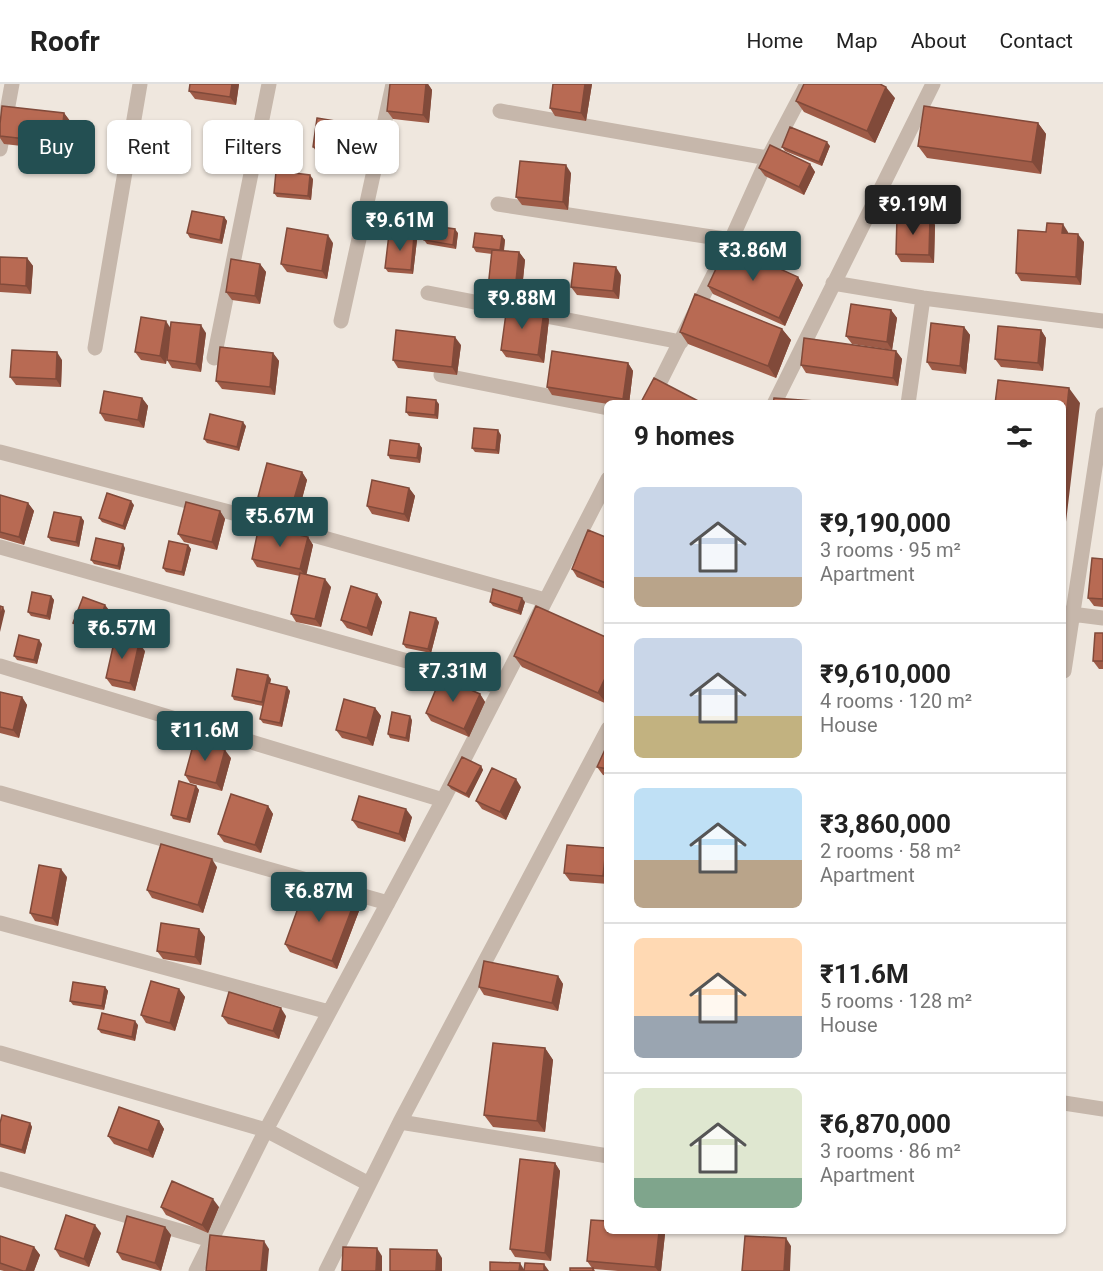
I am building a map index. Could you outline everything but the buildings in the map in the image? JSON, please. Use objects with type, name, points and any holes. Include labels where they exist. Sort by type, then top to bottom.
[{"type":"street","points":[[0,149],[12,84]]},
{"type":"street","points":[[95,348],[141,84]]},
{"type":"street","points":[[214,358],[269,84]]},
{"type":"street","points":[[341,321],[393,84]]},
{"type":"street","points":[[651,400],[731,240],[768,158],[807,84]]},
{"type":"street","points":[[776,400],[933,84]]},
{"type":"street","points":[[500,111],[768,158]]},
{"type":"street","points":[[498,204],[731,240]]},
{"type":"street","points":[[833,283],[922,298],[1103,321]]},
{"type":"street","points":[[428,293],[681,342]]},
{"type":"street","points":[[909,400],[922,298]]},
{"type":"street","points":[[441,375],[604,407]]},
{"type":"street","points":[[1066,642],[1068,613],[1103,415]]},
{"type":"street","points":[[0,452],[256,519],[545,600]]},
{"type":"street","points":[[196,1271],[266,1130],[443,800],[604,487]]},
{"type":"street","points":[[0,547],[500,687]]},
{"type":"street","points":[[1068,613],[1103,618]]},
{"type":"street","points":[[0,666],[443,800]]},
{"type":"street","points":[[326,1271],[400,1122],[604,737]]},
{"type":"street","points":[[0,793],[388,903]]},
{"type":"street","points":[[0,923],[329,1012]]},
{"type":"street","points":[[0,1053],[266,1130],[369,1184]]},
{"type":"street","points":[[1066,1103],[1103,1110]]},
{"type":"street","points":[[400,1122],[604,1155]]},
{"type":"street","points":[[0,1179],[212,1240]]}]
